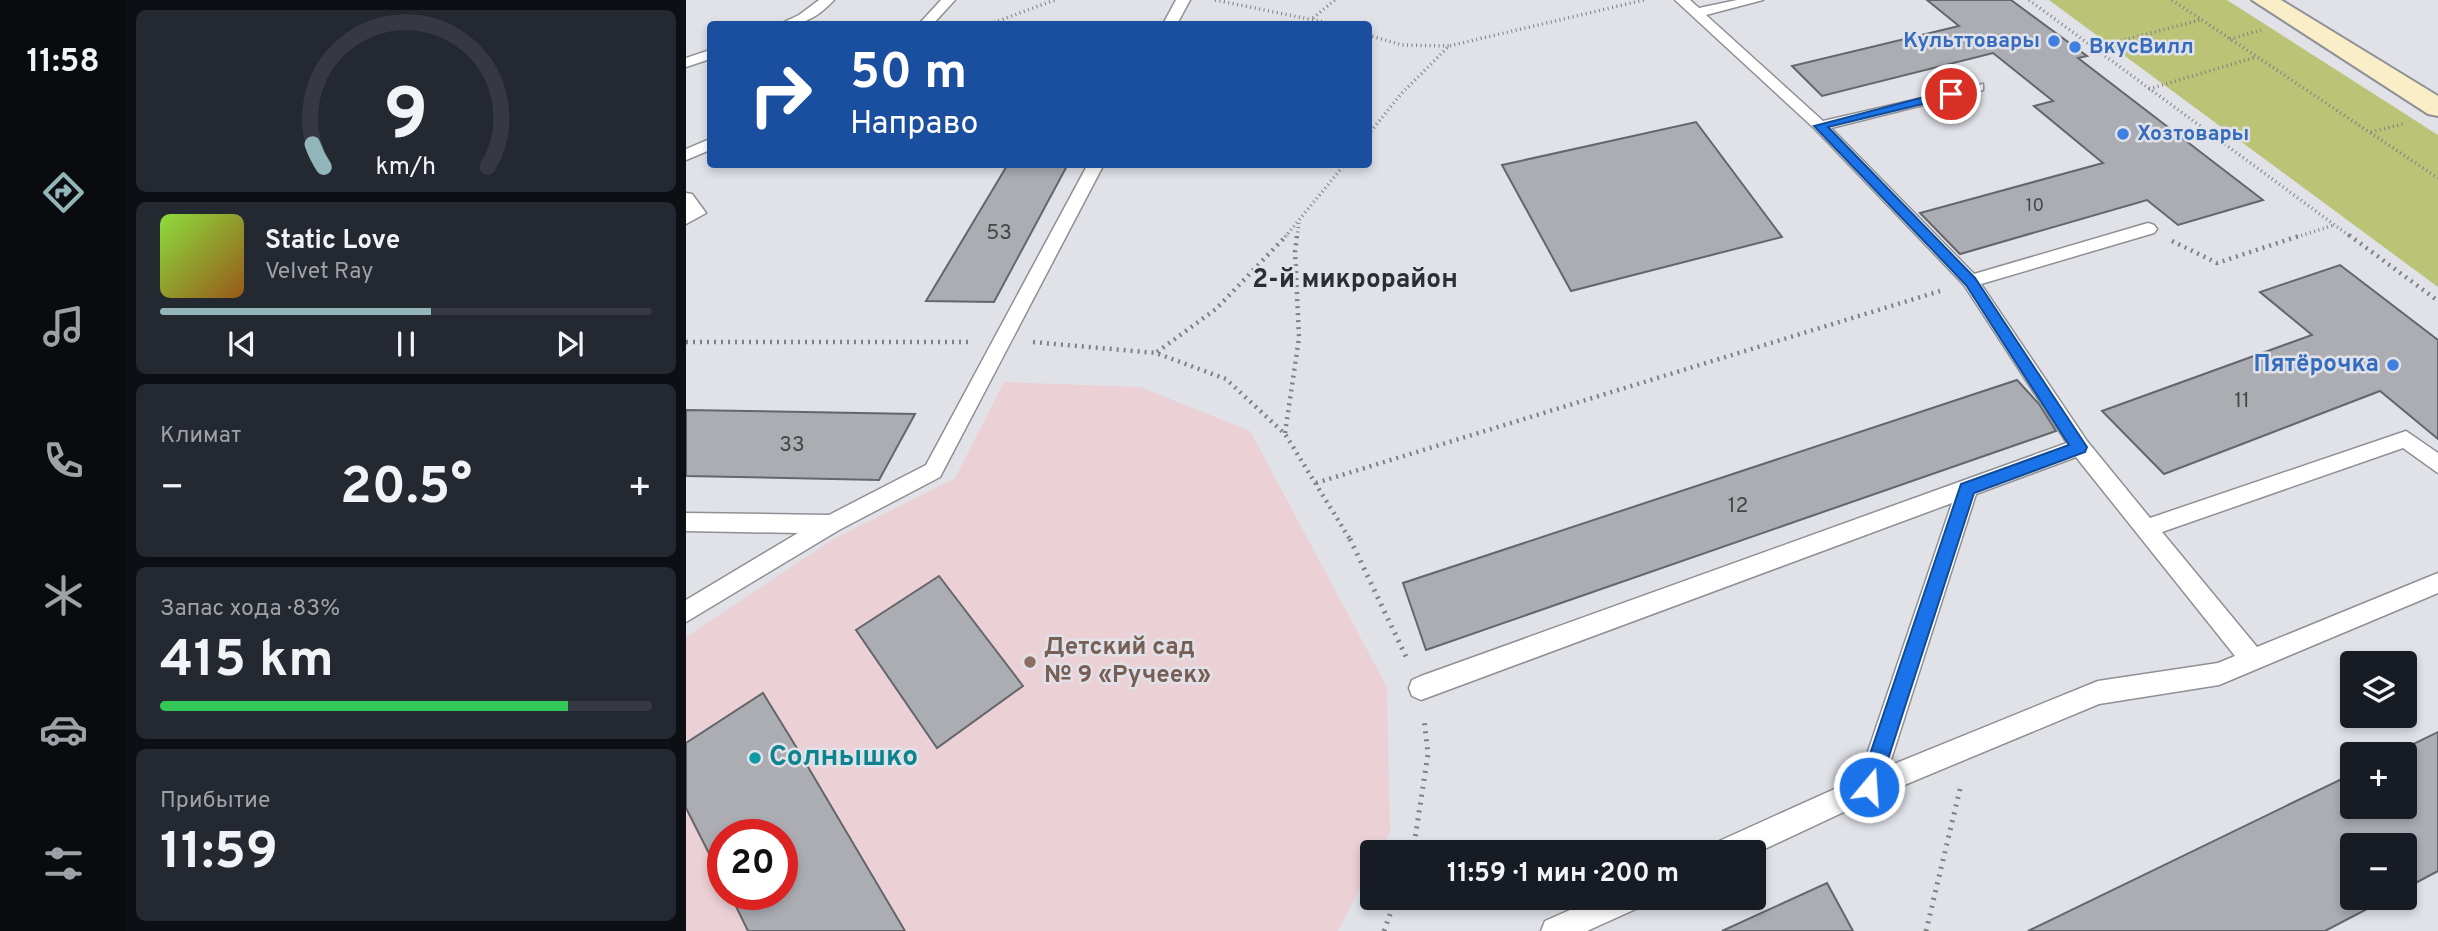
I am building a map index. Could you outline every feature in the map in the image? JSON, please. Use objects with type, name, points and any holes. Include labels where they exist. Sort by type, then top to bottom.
[{"type":"main road","points":[[2264,0],[2438,108]]},
{"type":"main road","points":[[2298,0],[2438,84]]},
{"type":"lane","points":[[796,21],[827,0]]},
{"type":"lane","points":[[929,21],[948,0]]},
{"type":"lane","points":[[1172,21],[1183,0]]},
{"type":"lane","points":[[1688,6],[1756,0]]},
{"type":"lane","points":[[1688,6],[1820,126],[1970,281],[2080,447],[2253,660]]},
{"type":"lane","points":[[686,62],[707,55]]},
{"type":"lane","points":[[1820,126],[1978,87]]},
{"type":"lane","points":[[686,155],[707,146]]},
{"type":"lane","points":[[686,612],[831,524],[933,471],[1094,168]]},
{"type":"lane","points":[[686,198],[698,213],[686,219]]},
{"type":"lane","points":[[1970,281],[2148,229]]},
{"type":"lane","points":[[2144,529],[2406,439],[2438,465]]},
{"type":"lane","points":[[1421,688],[2080,447]]},
{"type":"lane","points":[[1869,787],[1967,489]]},
{"type":"lane","points":[[686,522],[831,524]]},
{"type":"lane","points":[[1753,840],[1869,787],[2098,693],[2219,674],[2438,583]]},
{"type":"lane","points":[[1555,931],[1601,910]]},
{"type":"path","points":[[998,21],[1055,0]]},
{"type":"path","points":[[1215,0],[1321,21]]},
{"type":"path","points":[[1313,19],[1335,0]]},
{"type":"path","points":[[1372,36],[1402,45],[1449,46],[1644,0]]},
{"type":"path","points":[[2029,0],[2438,301]]},
{"type":"path","points":[[2172,0],[2438,177]]},
{"type":"path","points":[[2094,48],[2201,19]]},
{"type":"path","points":[[2230,38],[2261,30]]},
{"type":"path","points":[[1372,130],[1401,94],[1449,46]]},
{"type":"path","points":[[2149,89],[2257,57]]},
{"type":"path","points":[[2370,132],[2406,123]]},
{"type":"path","points":[[1156,353],[1216,309],[1300,222],[1342,168]]},
{"type":"path","points":[[1285,434],[1299,338],[1295,252],[1300,222]]},
{"type":"path","points":[[2148,229],[2217,263],[2335,225]]},
{"type":"path","points":[[1315,483],[1970,281]]},
{"type":"path","points":[[686,342],[1042,342],[1156,353],[1226,379],[1285,434],[1358,553],[1421,688],[1428,754],[1415,840]]},
{"type":"path","points":[[1926,931],[1970,746]]},
{"type":"path","points":[[1384,931],[1392,910]]},
{"type":"shaded area","name":"Детский сад № 9 «Ручеек»","points":[[1004,382],[1140,387],[1250,431],[1387,687],[1390,831],[1385,840],[1360,840],[1360,888],[1338,931],[686,931],[686,637],[833,539],[955,478]]},
{"type":"green space","points":[[2049,0],[2227,0],[2438,135],[2438,287]]},
{"type":"building","points":[[1927,0],[2011,0],[2087,56],[2078,58],[2263,200],[2178,225],[2147,200],[1960,254],[1920,213],[2103,163],[2034,106],[2053,101],[1993,53],[1822,96],[1792,66],[1959,26]]},
{"type":"building","points":[[1696,122],[1782,237],[1571,291],[1502,165]]},
{"type":"building","points":[[1006,168],[1066,168],[994,302],[926,301]]},
{"type":"building","points":[[2340,265],[2438,340],[2438,439],[2380,391],[2164,474],[2102,411],[2312,335],[2260,292]]},
{"type":"building","points":[[2017,380],[2039,404],[2056,431],[1426,650],[1403,583]]},
{"type":"building","points":[[686,410],[915,414],[879,480],[686,476]]},
{"type":"building","points":[[939,576],[1023,686],[937,748],[856,630]]},
{"type":"building","points":[[763,693],[905,931],[748,931],[738,910],[798,910],[798,819],[707,819],[707,849],[686,808],[686,743]]},
{"type":"building","points":[[2438,732],[2438,871],[2417,882],[2417,833],[2340,833],[2340,910],[2365,910],[2325,931],[2028,931],[2340,780],[2340,819],[2417,819],[2417,742]]},
{"type":"building","points":[[1827,883],[1853,931],[1722,931]]},
{"type":"place","name":"Культтовары","points":[[2054,41]]},
{"type":"place","name":"ВкусВилл","points":[[2075,47]]},
{"type":"place","name":"Хозтовары","points":[[2123,134]]},
{"type":"place","name":"Пятёрочка","points":[[2393,365]]},
{"type":"place","name":"Детский сад № 9 «Ручеек»","points":[[1030,662]]},
{"type":"place","name":"Солнышко","points":[[755,758]]},
{"type":"district","name":"2-й микрорайон","points":[[1355,280]]},
{"type":"route","points":[[1869,787],[1967,489],[2080,447],[1970,281],[1820,126],[1951,94]]}]
